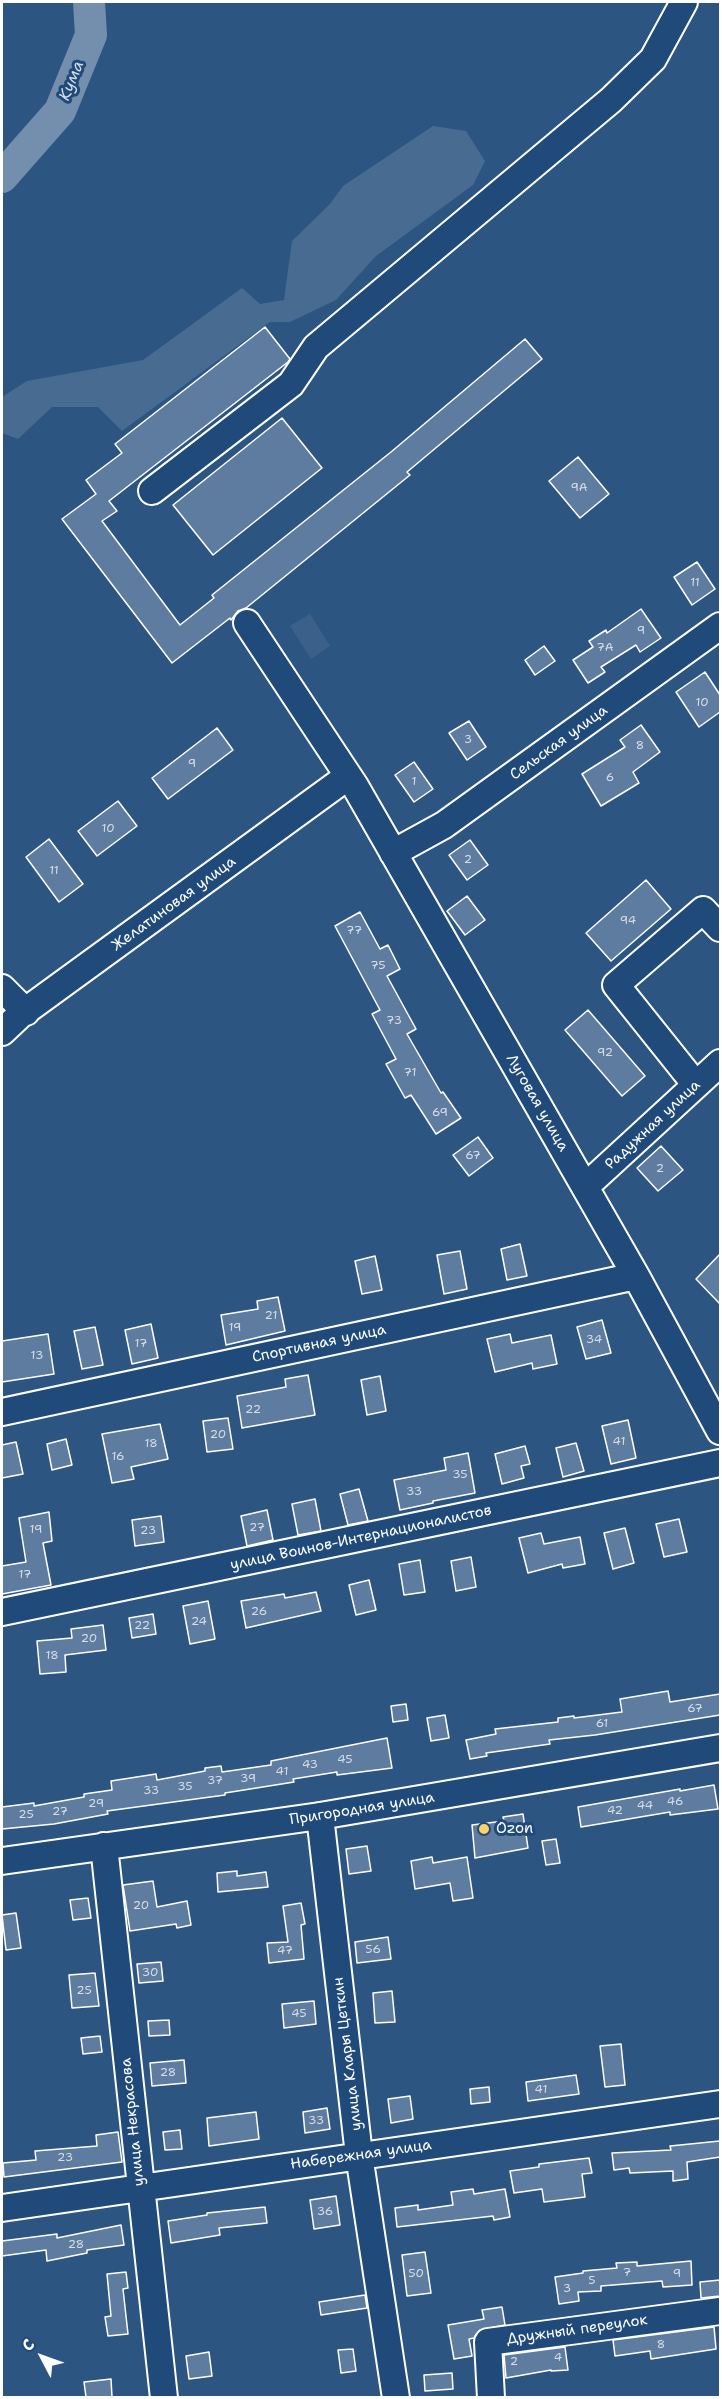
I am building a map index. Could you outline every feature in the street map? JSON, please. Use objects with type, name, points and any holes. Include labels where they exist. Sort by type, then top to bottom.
[{"type":"street","points":[[152,491],[291,384],[316,347],[612,100],[653,59],[684,2]]},
{"type":"street","name":"Луговая улица","points":[[247,623],[347,777],[393,853],[636,1276],[720,1431]]},
{"type":"street","name":"Сельская улица","points":[[393,853],[444,825],[720,626]]},
{"type":"street","name":"Желатиновая улица","points":[[2,1032],[26,1012],[347,777]]},
{"type":"street","points":[[696,1085],[615,985],[703,910],[720,928]]},
{"type":"street","points":[[2,988],[26,1012]]},
{"type":"street","name":"Радужная улица","points":[[585,1187],[720,1063]]},
{"type":"street","name":"Спортивная улица","points":[[2,1412],[636,1276]]},
{"type":"street","name":"улица Воинов-Интернационалистов","points":[[2,1612],[720,1463]]},
{"type":"street","name":"Пригородная улица","points":[[2,1861],[320,1816],[720,1748]]},
{"type":"street","name":"улица Клары Цеткин","points":[[320,1816],[359,2155],[396,2397]]},
{"type":"street","name":"улица Некрасова","points":[[104,1846],[164,2397]]},
{"type":"street","name":"Набережная улица","points":[[2,2208],[720,2104]]},
{"type":"street","name":"Дружный переулок","points":[[491,2397],[488,2342],[720,2311]]},
{"type":"shaded area","points":[[433,126],[466,131],[485,161],[473,185],[376,256],[336,300],[290,322],[270,322],[122,431],[98,407],[52,407],[18,439],[2,433],[2,397],[27,381],[143,360],[242,288],[260,304],[284,300],[292,241],[330,204],[343,186]]},
{"type":"shaded area","points":[[310,614],[330,646],[311,659],[290,626]]},
{"type":"building","points":[[265,327],[290,359],[288,362],[109,501],[117,511],[102,521],[180,625],[214,598],[212,595],[391,452],[525,339],[542,359],[407,472],[410,475],[246,608],[238,611],[231,620],[230,618],[172,663],[62,519],[96,494],[86,480],[122,453],[115,444]]},
{"type":"building","points":[[282,418],[322,468],[213,555],[173,505]]},
{"type":"building","points":[[578,457],[609,494],[580,518],[549,481]]},
{"type":"building","points":[[697,562],[715,589],[692,605],[674,577]]},
{"type":"building","points":[[641,609],[661,638],[640,652],[636,645],[601,667],[605,672],[588,683],[573,660],[593,647],[589,641],[606,630],[607,633]]},
{"type":"building","points":[[544,646],[555,661],[535,675],[525,660]]},
{"type":"building","points":[[705,672],[720,695],[720,712],[699,727],[676,692]]},
{"type":"building","points":[[469,721],[486,747],[467,760],[449,733]]},
{"type":"building","points":[[641,725],[660,752],[633,772],[639,783],[601,806],[582,774],[625,747],[620,740]]},
{"type":"building","points":[[217,728],[233,750],[168,799],[152,778]]},
{"type":"building","points":[[414,762],[433,789],[414,802],[395,775]]},
{"type":"building","points":[[118,801],[137,826],[97,856],[78,831]]},
{"type":"building","points":[[49,839],[83,884],[59,902],[26,857]]},
{"type":"building","points":[[470,840],[488,865],[467,880],[449,855]]},
{"type":"building","points":[[646,880],[671,909],[611,961],[586,933]]},
{"type":"building","points":[[467,896],[485,920],[465,935],[447,911]]},
{"type":"building","points":[[360,912],[380,949],[388,945],[400,969],[387,976],[416,1029],[407,1034],[441,1093],[443,1092],[461,1118],[436,1134],[411,1095],[405,1098],[386,1064],[396,1059],[372,1014],[380,1010],[335,926]]},
{"type":"building","points":[[588,1010],[645,1076],[622,1096],[565,1030]]},
{"type":"building","points":[[478,1137],[493,1158],[469,1176],[453,1155]]},
{"type":"building","points":[[661,1146],[683,1170],[658,1191],[637,1168]]},
{"type":"building","points":[[520,1244],[527,1276],[507,1280],[501,1249]]},
{"type":"building","points":[[460,1251],[467,1289],[444,1294],[437,1255]]},
{"type":"building","points":[[720,1254],[720,1304],[696,1279]]},
{"type":"building","points":[[375,1256],[382,1290],[362,1294],[355,1261]]},
{"type":"building","points":[[278,1297],[285,1331],[226,1345],[221,1315],[258,1309],[257,1301]]},
{"type":"building","points":[[602,1320],[611,1353],[586,1359],[577,1327]]},
{"type":"building","points":[[151,1324],[158,1358],[132,1364],[125,1330]]},
{"type":"building","points":[[95,1327],[103,1365],[82,1369],[74,1331]]},
{"type":"building","points":[[48,1334],[54,1374],[2,1382],[2,1341]]},
{"type":"building","points":[[510,1334],[512,1343],[551,1335],[557,1364],[533,1369],[532,1363],[495,1372],[487,1339]]},
{"type":"building","points":[[308,1375],[315,1415],[242,1428],[237,1396],[286,1387],[285,1379]]},
{"type":"building","points":[[380,1376],[386,1411],[367,1415],[361,1380]]},
{"type":"building","points":[[228,1418],[233,1449],[207,1452],[203,1421]]},
{"type":"building","points":[[628,1420],[636,1458],[611,1464],[602,1426]]},
{"type":"building","points":[[160,1424],[168,1459],[131,1467],[134,1479],[112,1483],[102,1434]]},
{"type":"building","points":[[66,1439],[72,1465],[52,1470],[47,1444]]},
{"type":"building","points":[[16,1442],[23,1474],[2,1478],[2,1445]]},
{"type":"building","points":[[576,1443],[584,1471],[563,1477],[556,1448]]},
{"type":"building","points":[[525,1446],[530,1464],[521,1466],[524,1478],[502,1484],[495,1454]]},
{"type":"building","points":[[468,1453],[475,1493],[400,1510],[394,1480],[446,1470],[444,1458]]},
{"type":"building","points":[[359,1489],[368,1521],[348,1525],[340,1494]]},
{"type":"building","points":[[315,1499],[321,1531],[298,1535],[292,1504]]},
{"type":"building","points":[[267,1510],[273,1540],[247,1546],[241,1516]]},
{"type":"building","points":[[49,1512],[52,1541],[43,1543],[51,1585],[2,1594],[2,1566],[26,1562],[19,1518]]},
{"type":"building","points":[[161,1516],[164,1542],[135,1546],[132,1520]]},
{"type":"building","points":[[679,1519],[687,1552],[664,1557],[656,1524]]},
{"type":"building","points":[[625,1528],[634,1563],[613,1569],[604,1533]]},
{"type":"building","points":[[541,1533],[544,1544],[580,1537],[585,1564],[563,1568],[562,1564],[528,1573],[519,1538]]},
{"type":"building","points":[[471,1557],[476,1587],[456,1591],[451,1561]]},
{"type":"building","points":[[420,1560],[425,1592],[404,1595],[399,1564]]},
{"type":"building","points":[[369,1580],[376,1610],[356,1615],[349,1585]]},
{"type":"building","points":[[316,1592],[321,1611],[246,1628],[241,1601],[284,1594],[285,1598]]},
{"type":"building","points":[[208,1601],[215,1639],[190,1644],[183,1606]]},
{"type":"building","points":[[153,1614],[156,1634],[132,1638],[129,1618]]},
{"type":"building","points":[[103,1625],[106,1650],[65,1655],[66,1672],[40,1674],[37,1641],[72,1638],[71,1629]]},
{"type":"building","points":[[668,1691],[670,1702],[720,1694],[720,1715],[549,1740],[550,1744],[486,1753],[487,1756],[470,1759],[466,1740],[496,1734],[495,1729],[558,1722],[558,1718],[622,1712],[620,1699]]},
{"type":"building","points":[[406,1704],[408,1720],[393,1722],[391,1706]]},
{"type":"building","points":[[445,1715],[449,1738],[431,1741],[427,1718]]},
{"type":"building","points":[[387,1738],[392,1768],[337,1775],[337,1772],[293,1779],[294,1782],[225,1793],[225,1795],[107,1811],[108,1814],[54,1824],[2,1829],[2,1807],[34,1803],[34,1806],[84,1797],[84,1794],[112,1790],[111,1781],[156,1774],[157,1780],[221,1766],[222,1772],[271,1765],[271,1761]]},
{"type":"building","points":[[714,1785],[718,1809],[670,1815],[670,1812],[581,1827],[578,1807]]},
{"type":"building","points":[[523,1814],[528,1848],[475,1858],[472,1825],[504,1821],[503,1817]]},
{"type":"building","points":[[556,1839],[560,1863],[546,1865],[542,1841]]},
{"type":"building","points":[[367,1846],[371,1871],[349,1874],[346,1849]]},
{"type":"building","points":[[432,1857],[433,1863],[467,1857],[473,1898],[453,1901],[450,1883],[415,1889],[411,1861]]},
{"type":"building","points":[[237,1871],[237,1876],[266,1872],[268,1887],[218,1892],[217,1873]]},
{"type":"building","points":[[153,1881],[157,1907],[187,1901],[191,1925],[177,1928],[176,1924],[130,1931],[123,1885]]},
{"type":"building","points":[[88,1898],[91,1918],[73,1920],[70,1900]]},
{"type":"building","points":[[301,1903],[305,1924],[301,1925],[304,1959],[269,1963],[267,1943],[288,1942],[283,1906]]},
{"type":"building","points":[[16,1913],[21,1948],[6,1950],[2,1915]]},
{"type":"building","points":[[388,1937],[391,1959],[357,1963],[355,1942]]},
{"type":"building","points":[[161,1962],[163,1981],[139,1983],[137,1964]]},
{"type":"building","points":[[95,1973],[99,2006],[72,2008],[69,1975]]},
{"type":"building","points":[[392,1991],[395,2022],[375,2023],[373,1993]]},
{"type":"building","points":[[314,2001],[316,2024],[284,2028],[282,2004]]},
{"type":"building","points":[[169,2020],[170,2035],[149,2036],[148,2021]]},
{"type":"building","points":[[100,2036],[102,2052],[83,2054],[81,2038]]},
{"type":"building","points":[[621,2044],[625,2085],[605,2087],[600,2046]]},
{"type":"building","points":[[184,2060],[186,2083],[152,2086],[150,2063]]},
{"type":"building","points":[[576,2075],[579,2094],[528,2101],[526,2082]]},
{"type":"building","points":[[489,2087],[490,2102],[471,2104],[470,2089]]},
{"type":"building","points":[[410,2096],[413,2119],[391,2123],[388,2099]]},
{"type":"building","points":[[327,2108],[330,2129],[305,2133],[303,2112]]},
{"type":"building","points":[[256,2112],[259,2139],[209,2146],[207,2118]]},
{"type":"building","points":[[180,2130],[182,2149],[165,2150],[163,2132]]},
{"type":"building","points":[[118,2132],[122,2162],[4,2177],[3,2163],[36,2160],[35,2151],[97,2146],[96,2135]]},
{"type":"building","points":[[720,2141],[720,2157],[687,2162],[688,2179],[673,2181],[673,2171],[630,2173],[629,2168],[614,2170],[612,2153],[671,2150],[670,2146]]},
{"type":"building","points":[[589,2158],[592,2173],[582,2174],[585,2197],[544,2202],[542,2189],[514,2193],[510,2171],[539,2167],[539,2164]]},
{"type":"building","points":[[473,2189],[474,2194],[505,2189],[510,2217],[494,2220],[493,2216],[397,2227],[395,2208],[418,2205],[418,2210],[453,2205],[451,2192]]},
{"type":"building","points":[[336,2196],[340,2225],[314,2229],[310,2200]]},
{"type":"building","points":[[265,2207],[267,2223],[219,2228],[220,2235],[171,2243],[168,2221],[207,2215],[207,2213]]},
{"type":"building","points":[[121,2225],[124,2245],[87,2250],[87,2253],[47,2261],[46,2250],[2,2256],[2,2241],[57,2234],[57,2238]]},
{"type":"building","points":[[425,2252],[431,2293],[407,2296],[402,2255]]},
{"type":"building","points":[[691,2261],[692,2285],[663,2287],[662,2281],[601,2286],[601,2291],[578,2292],[579,2301],[559,2304],[555,2277],[583,2273],[583,2271],[617,2268],[616,2263],[637,2262],[637,2266]]},
{"type":"building","points":[[126,2272],[128,2288],[123,2289],[128,2334],[108,2336],[105,2317],[111,2316],[107,2274]]},
{"type":"building","points":[[720,2280],[720,2296],[701,2298],[700,2282]]},
{"type":"building","points":[[365,2295],[367,2308],[321,2315],[319,2302]]},
{"type":"building","points":[[502,2307],[505,2325],[480,2330],[474,2338],[469,2339],[472,2356],[454,2359],[448,2325],[484,2319],[482,2310]]},
{"type":"building","points":[[714,2327],[716,2349],[651,2359],[650,2351],[615,2356],[613,2340]]},
{"type":"building","points":[[565,2347],[568,2370],[551,2370],[506,2378],[504,2355]]},
{"type":"building","points":[[353,2349],[356,2371],[341,2373],[338,2350]]},
{"type":"building","points":[[209,2352],[212,2376],[189,2379],[186,2356]]},
{"type":"building","points":[[452,2373],[453,2389],[425,2391],[424,2375]]},
{"type":"building","points":[[111,2379],[112,2397],[86,2397],[84,2382]]},
{"type":"waterway","name":"Кума","points":[[2,177],[60,111],[91,35],[89,2]]},
{"type":"place","name":"Ozon","points":[[484,1829]]}]
